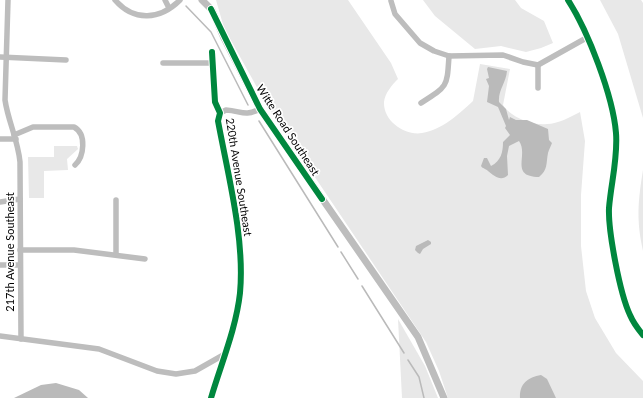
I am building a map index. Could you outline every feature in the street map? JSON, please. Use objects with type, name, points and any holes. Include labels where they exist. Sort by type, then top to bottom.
[{"type":"street","name":"217th Avenue Southeast","points":[[8,0],[3,57],[5,100],[20,162],[21,339]]},
{"type":"street","points":[[115,0],[126,11],[137,16],[150,15],[174,6],[180,0]]},
{"type":"street","points":[[165,0],[168,8]]},
{"type":"street","points":[[168,8],[173,0]]},
{"type":"street","name":"Witte Road Southeast","points":[[202,0],[212,10],[260,109],[410,324],[425,351],[444,398]]},
{"type":"street","name":"Witte Road Southeast","points":[[209,0],[218,15],[220,28]]},
{"type":"street","points":[[568,0],[588,38],[610,102],[616,132],[616,153],[609,210],[610,231],[624,301],[634,324],[643,335]]},
{"type":"street","points":[[391,1],[395,14],[420,43],[434,51],[449,56],[503,55],[529,64],[538,65],[588,38]]},
{"type":"street","name":"220th Avenue Southeast","points":[[210,398],[225,354],[237,307],[241,272],[236,225],[218,122],[220,113],[215,102],[212,52]]},
{"type":"street","points":[[421,103],[445,86],[448,78],[449,56]]},
{"type":"street","points":[[3,57],[66,60]]},
{"type":"street","points":[[163,63],[212,63]]},
{"type":"street","points":[[538,65],[538,88]]},
{"type":"street","points":[[220,113],[226,110],[240,114],[250,114],[260,109]]},
{"type":"street","points":[[0,139],[15,137],[33,127],[71,126],[78,129],[82,136],[81,158],[75,165]]},
{"type":"street","points":[[0,202],[20,199]]},
{"type":"street","points":[[116,200],[116,254]]},
{"type":"street","points":[[20,250],[74,250],[116,254],[145,259]]},
{"type":"street","points":[[0,265],[20,264]]},
{"type":"street","points":[[0,336],[99,349],[157,371],[176,374],[195,371],[225,354]]},
{"type":"shaded area","points":[[216,0],[348,0],[391,63],[398,79],[387,92],[384,102],[387,115],[396,126],[402,130],[422,133],[436,129],[450,121],[462,111],[473,101],[480,64],[510,69],[503,105],[511,113],[523,120],[536,124],[551,124],[564,120],[580,112],[585,141],[581,195],[581,246],[586,291],[595,318],[616,353],[643,381],[643,398],[448,398],[439,371],[426,342],[269,109],[224,28]]},
{"type":"shaded area","points":[[423,0],[515,0],[521,8],[544,21],[553,43],[526,52],[501,46],[475,49],[435,16]]},
{"type":"shaded area","points":[[600,0],[641,0],[643,3],[643,118],[618,34]]},
{"type":"shaded area","points":[[488,67],[507,71],[499,102],[506,109],[509,120],[510,117],[516,120],[527,120],[548,129],[549,140],[552,143],[544,172],[539,177],[530,176],[522,169],[522,147],[519,141],[509,146],[507,156],[508,175],[505,177],[498,178],[481,166],[484,158],[487,158],[491,166],[497,162],[502,153],[503,142],[510,135],[505,128],[506,126],[498,107],[487,102],[489,86],[486,79],[489,78]]},
{"type":"shaded area","points":[[54,146],[77,146],[78,149],[67,159],[68,170],[44,171],[44,198],[29,198],[28,157],[54,157]]},
{"type":"shaded area","points":[[643,170],[643,251],[639,230],[638,210]]},
{"type":"shaded area","points":[[428,240],[431,244],[423,249],[420,254],[415,250],[416,246]]},
{"type":"shaded area","points":[[398,319],[425,366],[438,398],[402,398]]},
{"type":"shaded area","points":[[541,375],[547,379],[556,398],[520,398],[521,389],[525,382],[532,377]]},
{"type":"shaded area","points":[[56,383],[79,390],[88,398],[14,398],[41,385]]},
{"type":"waterway","points":[[186,6],[211,32],[248,105]]},
{"type":"waterway","points":[[259,121],[338,247]]},
{"type":"waterway","points":[[341,252],[358,279]]},
{"type":"waterway","points":[[362,286],[404,353]]},
{"type":"waterway","points":[[408,360],[419,377],[424,398]]},
{"type":"cycle path","points":[[568,0],[576,13],[591,46],[605,83],[614,118],[616,142],[609,208],[610,231],[622,293],[630,315],[637,328],[643,335]]},
{"type":"cycle path","points":[[211,9],[260,109],[322,199]]},
{"type":"cycle path","points":[[211,398],[235,320],[240,293],[241,272],[235,207],[218,121],[220,113],[215,102],[212,52]]}]
